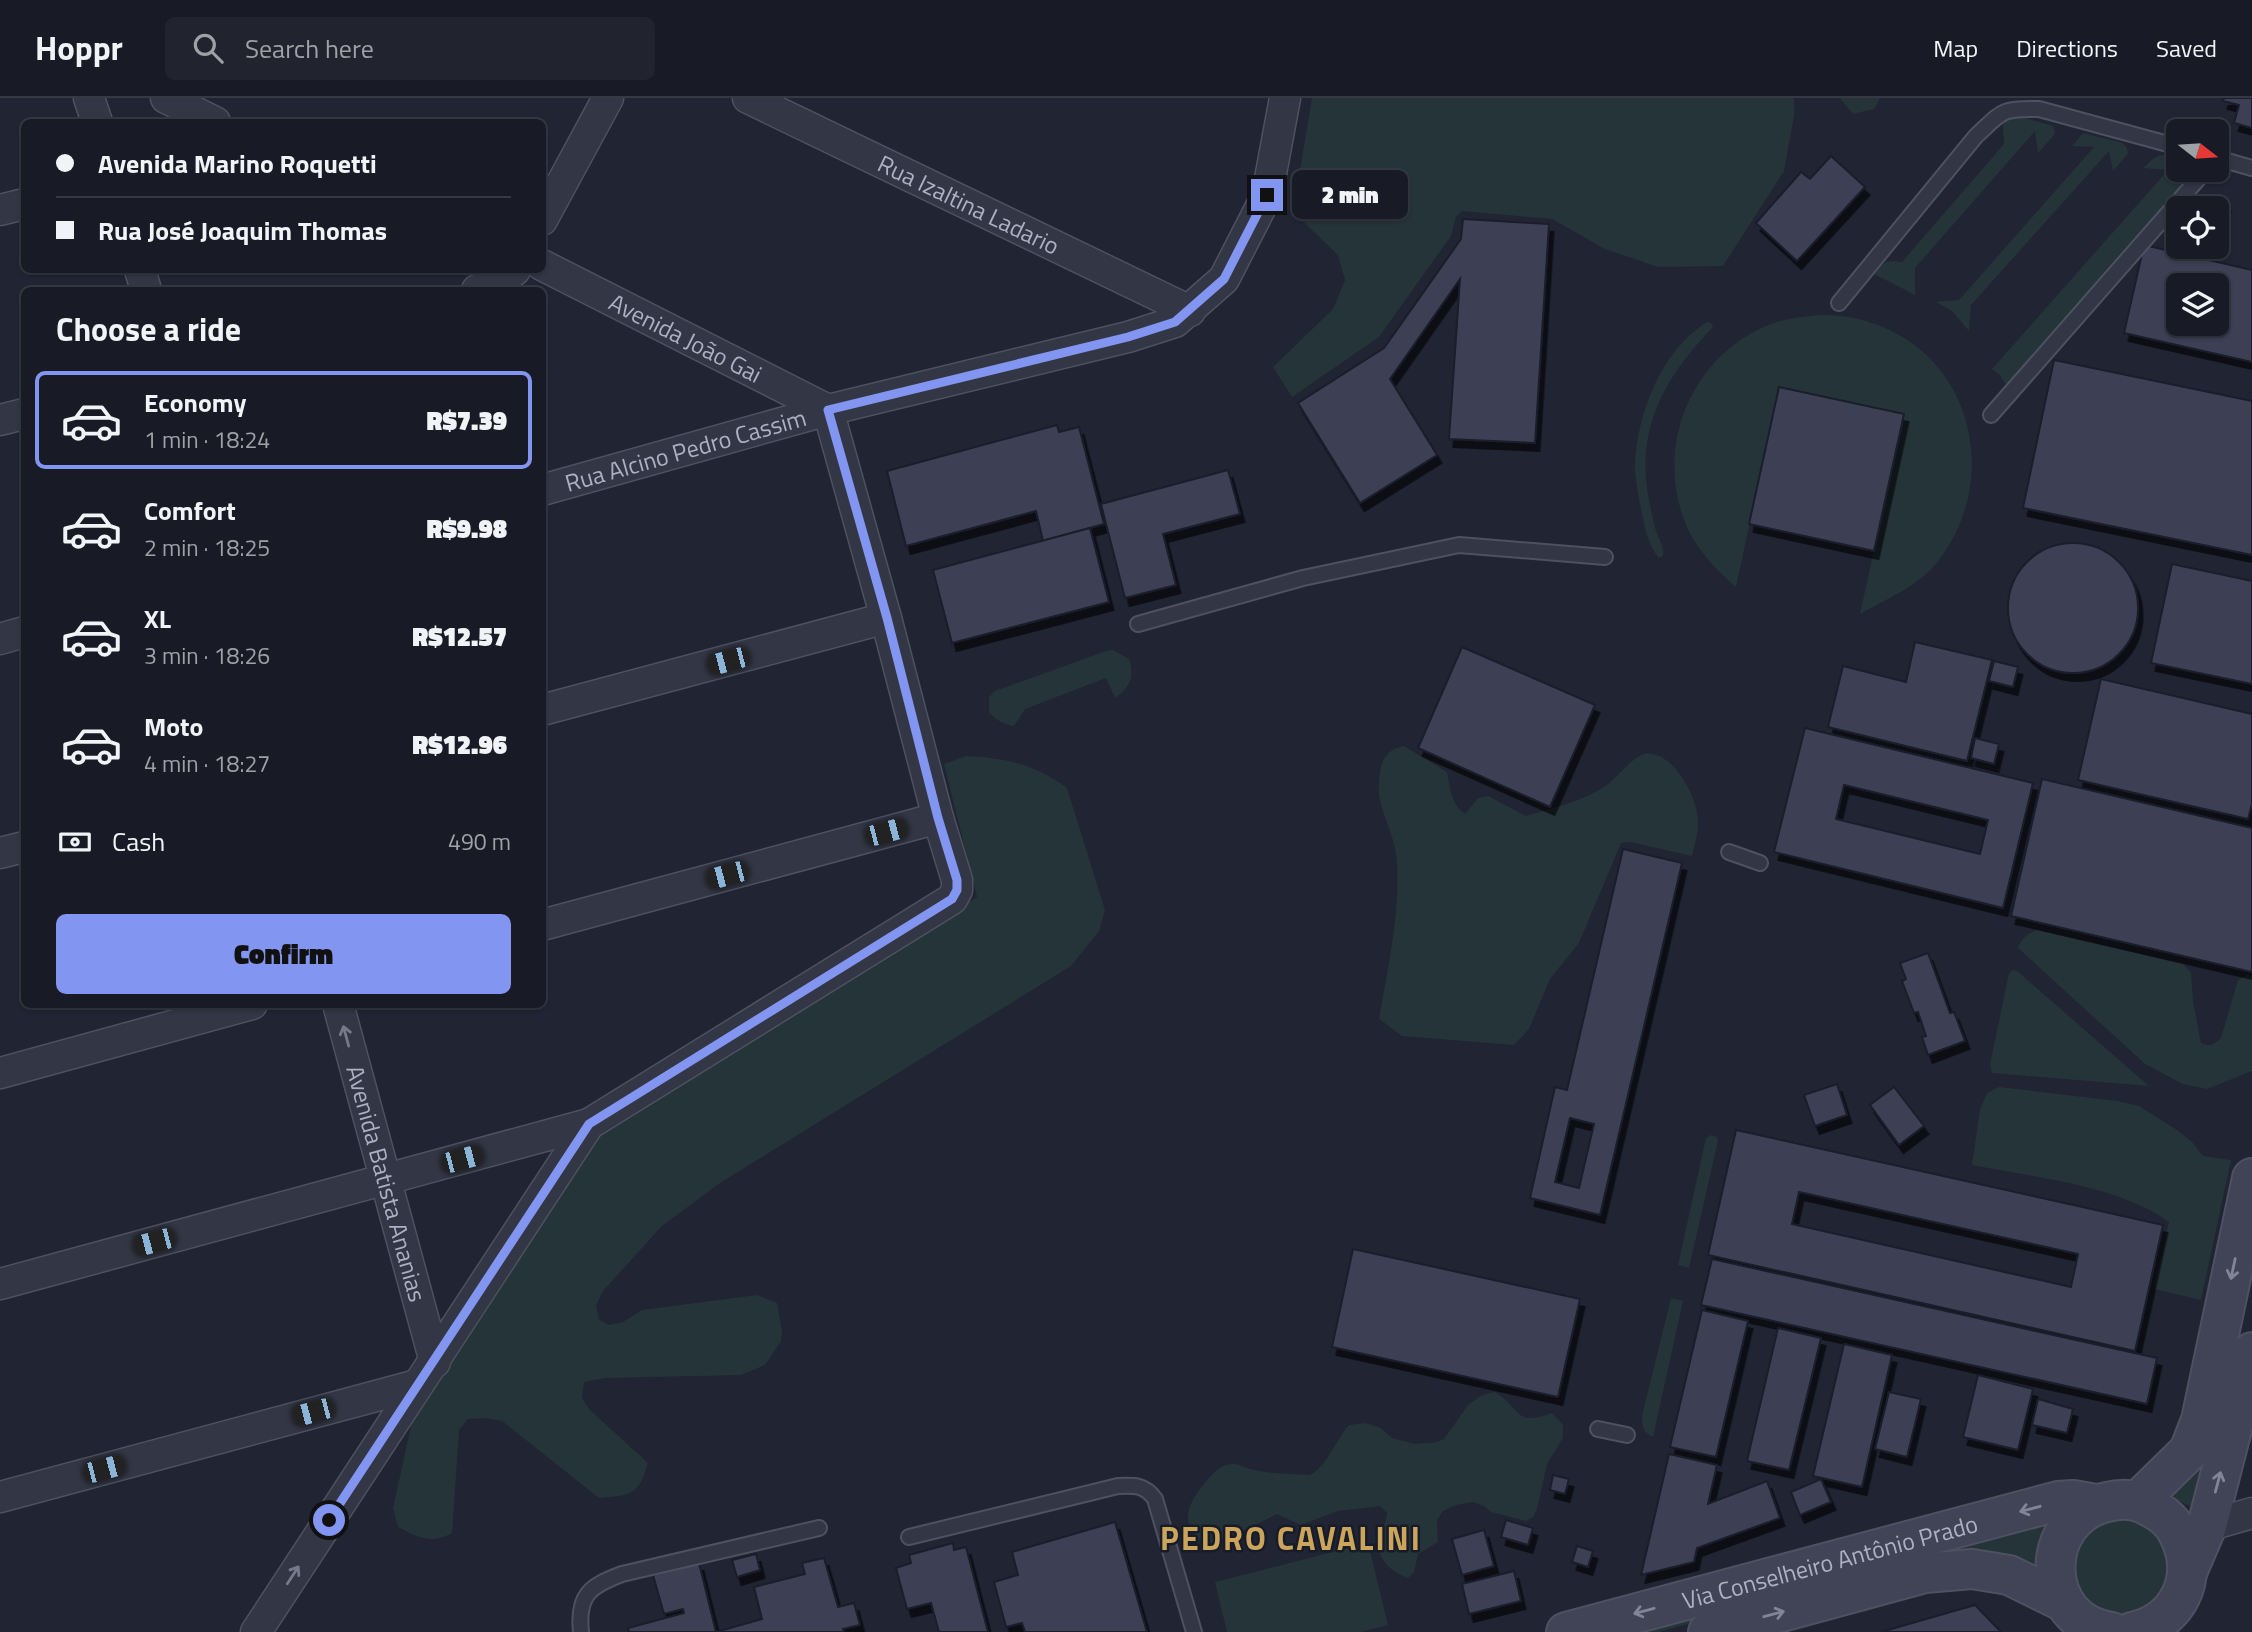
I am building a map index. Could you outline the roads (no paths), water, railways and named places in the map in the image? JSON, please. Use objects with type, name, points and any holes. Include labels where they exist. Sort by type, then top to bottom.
[{"type":"main road","points":[[2182,1599],[2185,1547],[2175,1527],[2159,1511],[2138,1501],[2189,1451],[2202,1420],[2252,1178]]},
{"type":"main road","points":[[2132,1632],[2148,1628],[2168,1615],[2182,1599],[2207,1526],[2250,1367]]},
{"type":"main road","name":"Via Conselheiro Antônio Prado","points":[[1566,1632],[2058,1501],[2073,1500],[2096,1504],[2117,1500],[2138,1501]]},
{"type":"main road","points":[[2085,1621],[2056,1580],[2055,1557],[2062,1535],[2077,1517],[2096,1504]]},
{"type":"main road","name":"Via Conselheiro Antônio Prado","points":[[1708,1632],[1925,1573],[1972,1569],[2009,1575],[2085,1621]]},
{"type":"street","points":[[89,98],[96,119]]},
{"type":"street","points":[[166,98],[209,119]]},
{"type":"street","points":[[546,213],[608,98]]},
{"type":"street","name":"Rua Izaltina Ladario","points":[[748,98],[1190,311]]},
{"type":"street","name":"Rua Alcino Pedro Cassim","points":[[546,489],[828,410],[1128,337],[1175,322],[1224,279],[1267,195],[1285,98]]},
{"type":"street","points":[[0,210],[21,205]]},
{"type":"street","name":"Avenida João Gai","points":[[546,267],[828,410]]},
{"type":"street","points":[[485,287],[501,281],[511,273]]},
{"type":"street","points":[[0,1284],[589,1124],[952,899],[957,890],[957,880],[828,410]]},
{"type":"street","points":[[0,421],[21,415]]},
{"type":"street","points":[[546,709],[887,618]]},
{"type":"street","points":[[0,639],[21,633]]},
{"type":"street","points":[[546,924],[938,818]]},
{"type":"street","points":[[0,853],[21,848]]},
{"type":"street","points":[[0,1073],[237,1008]]},
{"type":"street","name":"Avenida Batista Ananias","points":[[339,1008],[385,1180],[426,1374]]},
{"type":"street","points":[[256,1632],[589,1124]]},
{"type":"street","points":[[0,1497],[426,1374]]},
{"type":"street","points":[[2207,1526],[2252,1513]]},
{"type":"lane","points":[[1839,303],[1976,136],[2002,112],[2039,109],[2166,143]]},
{"type":"lane","points":[[2230,162],[2252,168]]},
{"type":"lane","points":[[1991,415],[2195,182]]},
{"type":"lane","points":[[1138,624],[1303,578],[1459,545],[1605,557]]},
{"type":"lane","points":[[1729,852],[1760,863]]},
{"type":"lane","points":[[1598,1429],[1627,1435]]},
{"type":"lane","points":[[909,1537],[1118,1486],[1142,1487],[1155,1499],[1194,1632]]},
{"type":"lane","points":[[581,1632],[581,1606],[586,1595],[593,1587],[606,1580],[819,1528]]},
{"type":"district","name":"PEDRO CAVALINI","points":[[1291,1538]]}]
